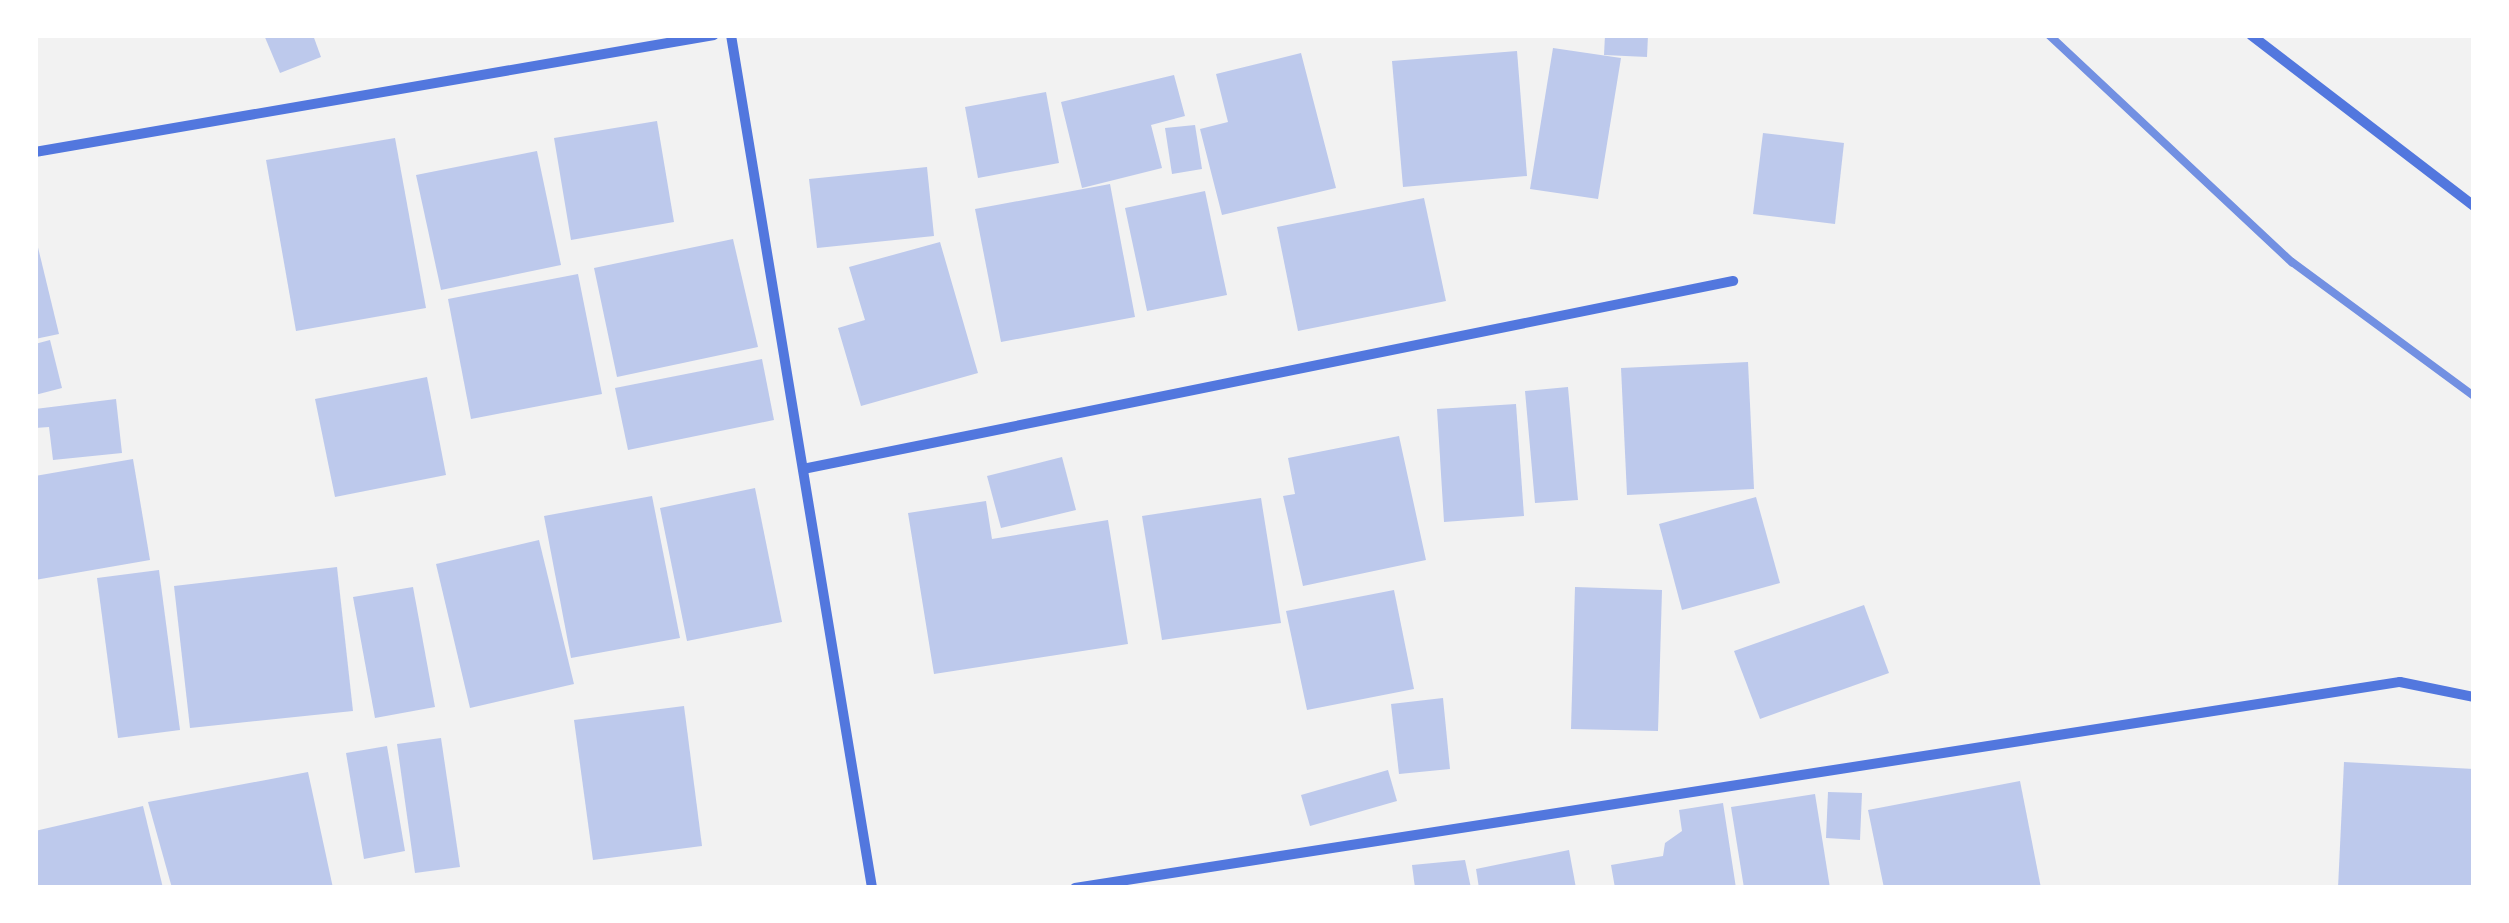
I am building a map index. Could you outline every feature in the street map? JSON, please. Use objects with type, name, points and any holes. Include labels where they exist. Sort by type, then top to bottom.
[{"type":"street","points":[[35,152],[714,35]]},
{"type":"street","points":[[731,35],[872,888]]},
{"type":"street","points":[[2251,35],[2474,206]]},
{"type":"street","points":[[803,469],[1734,280]]},
{"type":"street","points":[[1075,888],[2400,682],[2474,697]]},
{"type":"building","points":[[264,35],[313,35],[321,57],[280,73]]},
{"type":"building","points":[[1605,35],[1648,35],[1647,57],[1604,55]]},
{"type":"building","points":[[1553,48],[1621,58],[1598,199],[1530,189]]},
{"type":"building","points":[[1517,51],[1527,176],[1403,187],[1392,61]]},
{"type":"building","points":[[1301,53],[1336,188],[1222,215],[1200,129],[1228,122],[1216,74]]},
{"type":"building","points":[[1174,75],[1185,116],[1151,125],[1162,168],[1082,188],[1061,102]]},
{"type":"building","points":[[1046,92],[1059,163],[978,178],[965,107]]},
{"type":"building","points":[[657,121],[674,222],[571,240],[554,138]]},
{"type":"building","points":[[1195,125],[1202,169],[1172,174],[1165,128]]},
{"type":"building","points":[[1763,133],[1844,143],[1835,224],[1753,214]]},
{"type":"building","points":[[395,138],[426,308],[296,331],[266,160]]},
{"type":"building","points":[[537,151],[561,265],[441,290],[416,175]]},
{"type":"building","points":[[927,167],[934,236],[817,248],[809,179]]},
{"type":"building","points":[[1110,184],[1135,317],[1001,342],[975,209]]},
{"type":"building","points":[[1205,191],[1227,295],[1147,311],[1125,208]]},
{"type":"building","points":[[1424,198],[1446,301],[1298,331],[1277,227]]},
{"type":"building","points":[[35,235],[59,334],[35,339]]},
{"type":"building","points":[[733,239],[758,347],[617,377],[594,268]]},
{"type":"building","points":[[940,242],[978,373],[861,406],[838,328],[865,320],[849,267]]},
{"type":"building","points":[[578,274],[602,394],[471,419],[448,299]]},
{"type":"building","points":[[50,340],[62,388],[35,395],[35,344]]},
{"type":"building","points":[[762,359],[774,420],[628,450],[615,388]]},
{"type":"building","points":[[1748,362],[1754,489],[1627,495],[1621,368]]},
{"type":"building","points":[[427,377],[446,475],[335,497],[315,399]]},
{"type":"building","points":[[1568,387],[1578,500],[1535,503],[1525,391]]},
{"type":"building","points":[[116,399],[122,453],[53,460],[49,427],[35,428],[35,409]]},
{"type":"building","points":[[1516,404],[1524,516],[1444,522],[1437,409]]},
{"type":"building","points":[[1399,436],[1426,560],[1303,586],[1283,496],[1295,494],[1288,458]]},
{"type":"building","points":[[1062,457],[1076,510],[1001,528],[987,476]]},
{"type":"building","points":[[133,459],[150,560],[35,580],[35,476]]},
{"type":"building","points":[[755,488],[782,622],[687,641],[660,508]]},
{"type":"building","points":[[652,496],[680,638],[571,658],[544,516]]},
{"type":"building","points":[[1756,497],[1780,583],[1682,610],[1659,524]]},
{"type":"building","points":[[1261,498],[1281,623],[1162,640],[1142,516]]},
{"type":"building","points":[[986,501],[992,539],[1108,520],[1128,644],[934,674],[908,513]]},
{"type":"building","points":[[539,540],[574,684],[470,708],[436,564]]},
{"type":"building","points":[[337,567],[353,711],[190,728],[174,586]]},
{"type":"building","points":[[159,570],[180,730],[118,738],[97,578]]},
{"type":"building","points":[[413,587],[435,707],[375,718],[353,597]]},
{"type":"building","points":[[1575,587],[1662,590],[1658,731],[1571,729]]},
{"type":"building","points":[[1394,590],[1414,689],[1307,710],[1286,611]]},
{"type":"building","points":[[1864,605],[1889,673],[1760,719],[1734,651]]},
{"type":"building","points":[[1443,698],[1450,769],[1399,774],[1391,704]]},
{"type":"building","points":[[684,706],[702,846],[593,860],[574,720]]},
{"type":"building","points":[[441,738],[460,867],[415,873],[397,744]]},
{"type":"building","points":[[387,746],[405,851],[364,859],[346,753]]},
{"type":"building","points":[[2344,762],[2474,769],[2474,888],[2338,888]]},
{"type":"building","points":[[1388,770],[1397,801],[1310,826],[1301,795]]},
{"type":"building","points":[[308,772],[333,888],[172,888],[148,802]]},
{"type":"building","points":[[2020,781],[2041,888],[1884,888],[1868,810]]},
{"type":"building","points":[[1828,792],[1862,793],[1860,840],[1826,838]]},
{"type":"building","points":[[1815,794],[1830,888],[1744,888],[1731,807]]},
{"type":"building","points":[[1723,803],[1736,888],[1615,888],[1611,865],[1663,856],[1665,843],[1682,831],[1679,810]]},
{"type":"building","points":[[143,806],[163,888],[35,888],[35,831]]},
{"type":"building","points":[[1569,850],[1576,888],[1479,888],[1476,869]]},
{"type":"building","points":[[1465,860],[1471,888],[1415,888],[1412,865]]},
{"type":"railway","points":[[2049,35],[2292,262],[2474,396]]}]
